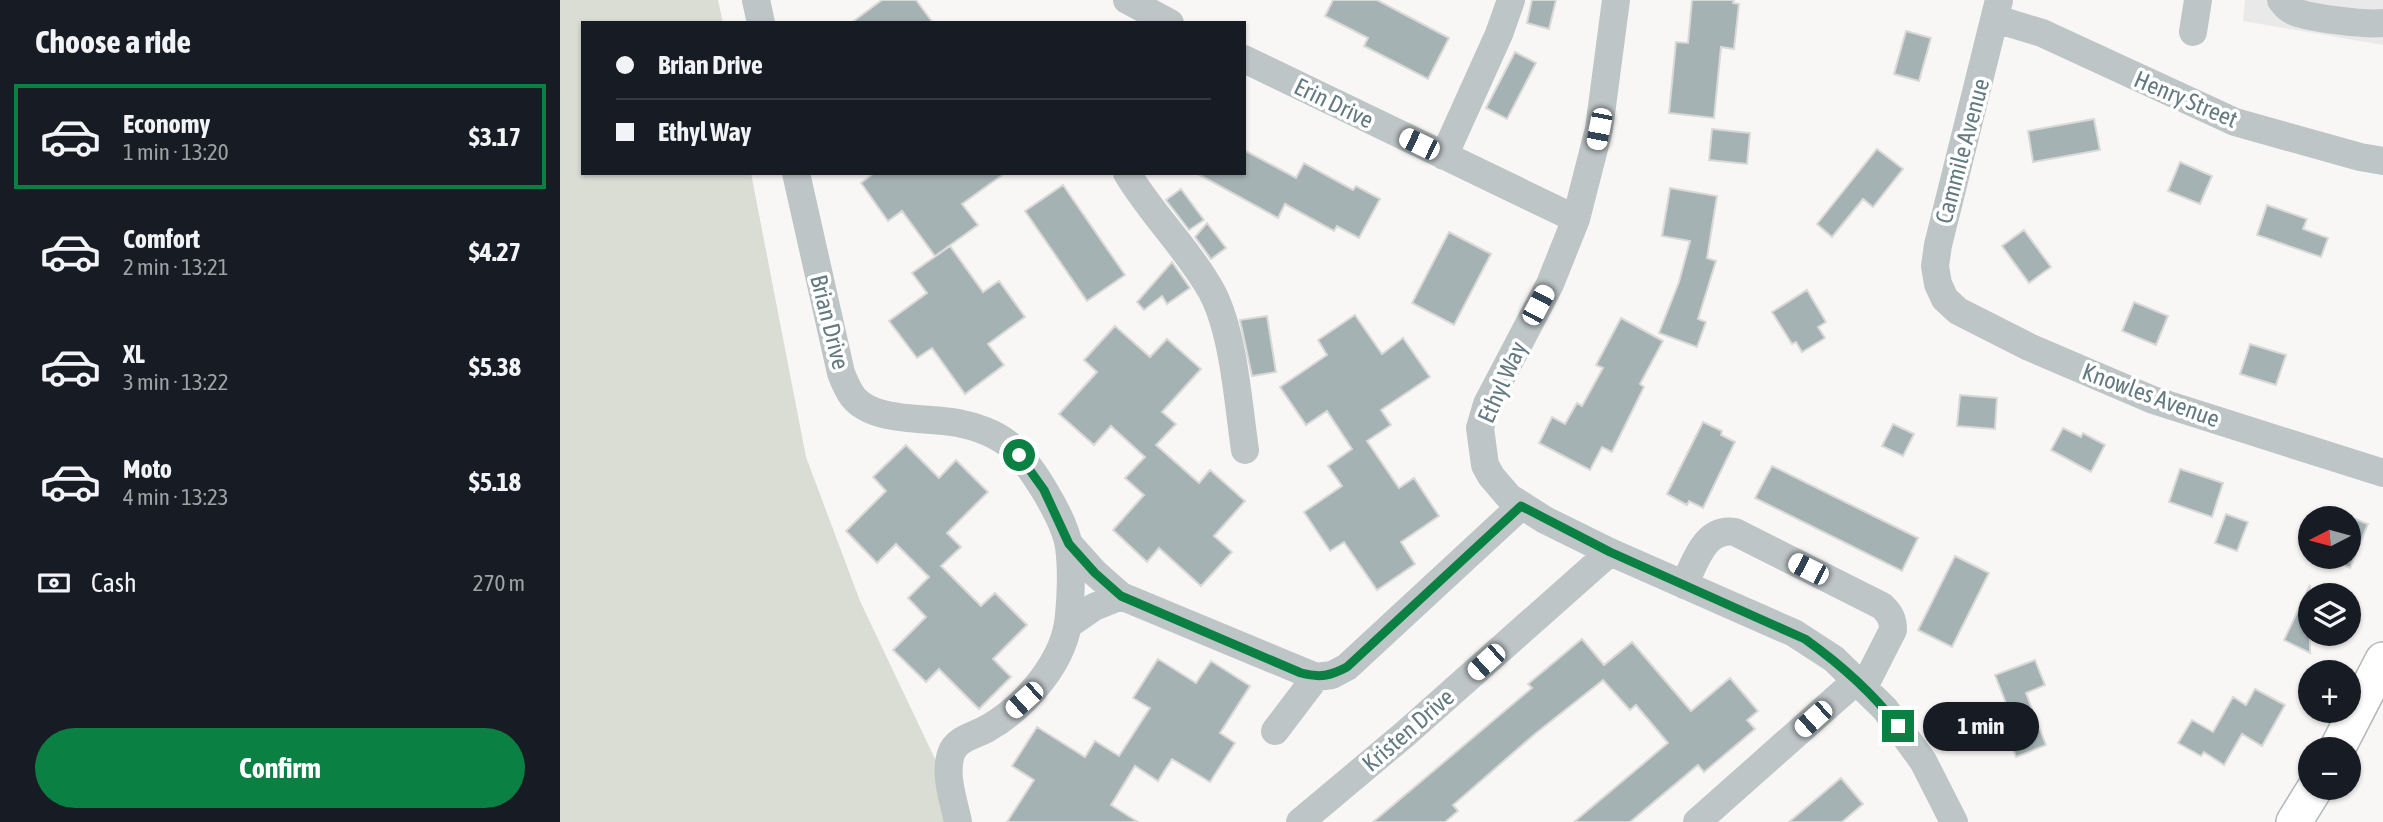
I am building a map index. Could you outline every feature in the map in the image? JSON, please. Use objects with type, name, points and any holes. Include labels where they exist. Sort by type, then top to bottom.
[{"type":"main road","points":[[2343,737],[2383,660]]},
{"type":"main road","points":[[2294,822],[2308,800]]},
{"type":"street","points":[[756,0],[761,21]]},
{"type":"street","points":[[1126,0],[1162,21]]},
{"type":"street","points":[[1444,156],[1499,34],[1511,0]]},
{"type":"street","name":"Ethyl Way","points":[[1616,0],[1599,129],[1576,219],[1550,284],[1493,390],[1480,428],[1482,453],[1491,477],[1521,506],[1610,552],[1805,639],[1834,659],[1885,709],[1923,761],[1954,822]]},
{"type":"street","points":[[2193,32],[2198,0]]},
{"type":"street","points":[[2281,0],[2285,6],[2298,13],[2370,24],[2383,23]]},
{"type":"street","name":"Henry Street","points":[[1998,9],[2042,33],[2235,122],[2383,161]]},
{"type":"street","name":"Cammile Avenue","points":[[1938,284],[1935,266],[1938,245],[1998,9]]},
{"type":"street","name":"Erin Drive","points":[[1246,60],[1576,219]]},
{"type":"street","name":"Brian Drive","points":[[796,175],[841,373],[854,398],[876,414],[960,423],[1008,444],[1044,490],[1069,544],[1095,573],[1121,596],[1316,677]]},
{"type":"street","points":[[1129,175],[1189,254],[1218,306],[1223,319],[1245,450]]},
{"type":"street","name":"Knowles Avenue","points":[[1938,284],[1945,299],[1958,311],[2091,374],[2153,400],[2383,473]]},
{"type":"street","points":[[1275,731],[1316,677],[1332,675],[1347,667],[1521,506]]},
{"type":"street","points":[[1684,585],[1705,542],[1726,531],[1735,532],[1882,606],[1890,613],[1893,621],[1893,630],[1860,684],[1697,822]]},
{"type":"street","name":"Brian Drive","points":[[958,822],[949,777],[951,752],[956,744],[998,722],[1024,700],[1054,659],[1068,625],[1072,589],[1069,544]]},
{"type":"street","name":"Kristen Drive","points":[[1300,822],[1405,734],[1610,552]]},
{"type":"street","points":[[1068,625],[1094,607],[1121,596]]},
{"type":"shaded area","points":[[560,0],[718,0],[723,21],[581,21],[581,175],[751,175],[806,457],[860,601],[965,822],[560,822]]},
{"type":"shaded area","points":[[2245,0],[2383,0],[2383,45],[2243,21]]},
{"type":"building","points":[[882,0],[916,0],[932,21],[854,21]]},
{"type":"building","points":[[1333,0],[1377,0],[1449,38],[1428,79],[1364,46],[1368,38],[1325,16]]},
{"type":"building","points":[[1532,0],[1556,0],[1549,29],[1527,23]]},
{"type":"building","points":[[1692,0],[1734,0],[1733,3],[1739,4],[1734,49],[1721,47],[1714,118],[1669,113],[1676,42],[1688,43]]},
{"type":"building","points":[[1906,31],[1931,38],[1919,81],[1894,74]]},
{"type":"building","points":[[1515,52],[1536,63],[1507,119],[1486,108]]},
{"type":"building","points":[[2094,119],[2100,150],[2033,162],[2028,131]]},
{"type":"building","points":[[1712,129],[1750,133],[1747,164],[1709,160]]},
{"type":"building","points":[[1877,149],[1903,169],[1873,207],[1863,199],[1832,237],[1817,224]]},
{"type":"building","points":[[1246,151],[1296,178],[1304,163],[1353,190],[1356,186],[1380,199],[1359,238],[1337,226],[1334,231],[1285,204],[1278,218],[1200,175],[1246,175]]},
{"type":"building","points":[[2180,162],[2212,176],[2200,204],[2168,191]]},
{"type":"building","points":[[871,175],[1002,175],[962,204],[978,225],[935,256],[902,211],[888,221],[861,183]]},
{"type":"building","points":[[1063,185],[1125,275],[1087,301],[1025,211]]},
{"type":"building","points":[[1670,188],[1717,196],[1707,258],[1716,261],[1698,319],[1706,322],[1697,347],[1659,333],[1679,282],[1690,241],[1662,236]]},
{"type":"building","points":[[1181,189],[1204,220],[1189,230],[1166,200]]},
{"type":"building","points":[[2267,205],[2307,219],[2303,229],[2328,238],[2321,257],[2257,235]]},
{"type":"building","points":[[1207,223],[1226,248],[1211,259],[1195,237]]},
{"type":"building","points":[[2024,230],[2051,267],[2029,283],[2002,246]]},
{"type":"building","points":[[1449,232],[1491,254],[1454,325],[1412,303]]},
{"type":"building","points":[[950,246],[983,292],[999,281],[1025,317],[988,344],[1004,365],[965,394],[932,348],[917,358],[889,321],[927,293],[912,273]]},
{"type":"building","points":[[1172,262],[1190,288],[1167,304],[1162,296],[1144,310],[1137,302]]},
{"type":"building","points":[[1807,290],[1826,322],[1818,327],[1825,338],[1802,352],[1796,342],[1792,344],[1772,312]]},
{"type":"building","points":[[2134,302],[2168,316],[2156,345],[2122,331]]},
{"type":"building","points":[[1355,315],[1382,354],[1403,338],[1430,377],[1381,410],[1391,425],[1367,441],[1399,488],[1414,478],[1439,516],[1401,542],[1415,564],[1377,590],[1344,542],[1330,551],[1304,512],[1342,486],[1328,466],[1352,449],[1327,411],[1306,425],[1280,387],[1327,355],[1318,340]]},
{"type":"building","points":[[1267,316],[1276,372],[1252,376],[1240,320]]},
{"type":"building","points":[[1621,318],[1663,341],[1640,384],[1644,387],[1612,452],[1602,447],[1590,470],[1539,443],[1552,417],[1565,424],[1577,403],[1582,406],[1603,368],[1596,365]]},
{"type":"building","points":[[1115,326],[1150,357],[1167,339],[1201,369],[1162,412],[1176,424],[1156,445],[1199,483],[1210,470],[1245,501],[1214,536],[1232,552],[1201,586],[1159,548],[1147,562],[1113,530],[1144,495],[1125,478],[1145,457],[1111,426],[1094,445],[1059,414],[1097,372],[1084,360]]},
{"type":"building","points":[[2250,344],[2286,355],[2276,385],[2240,374]]},
{"type":"building","points":[[1960,395],[1997,398],[1995,429],[1957,426]]},
{"type":"building","points":[[1703,422],[1722,431],[1721,435],[1735,442],[1703,508],[1689,501],[1687,505],[1667,494]]},
{"type":"building","points":[[1893,424],[1914,434],[1903,456],[1882,446]]},
{"type":"building","points":[[2063,428],[2081,437],[2083,433],[2105,445],[2091,472],[2051,450]]},
{"type":"building","points":[[906,445],[939,478],[956,460],[988,492],[947,533],[961,547],[941,566],[981,606],[995,593],[1027,625],[993,659],[1011,677],[979,709],[939,669],[926,682],[893,650],[926,617],[908,598],[929,577],[896,544],[877,563],[846,531],[886,491],[873,477]]},
{"type":"building","points":[[1772,466],[1918,538],[1902,571],[1755,498]]},
{"type":"building","points":[[2180,469],[2223,483],[2212,517],[2169,502]]},
{"type":"building","points":[[2226,514],[2248,522],[2237,551],[2215,543]]},
{"type":"building","points":[[2361,521],[2368,524],[2361,541]]},
{"type":"building","points":[[1955,556],[1989,573],[1952,647],[1918,630]]},
{"type":"building","points":[[2298,610],[2298,646],[2310,646],[2310,653],[2284,640]]},
{"type":"building","points":[[1582,639],[1604,665],[1632,642],[1691,711],[1730,678],[1758,711],[1747,720],[1755,729],[1704,772],[1698,765],[1630,822],[1574,822],[1668,743],[1636,705],[1630,710],[1603,680],[1536,733],[1453,805],[1458,811],[1445,822],[1373,822],[1532,688],[1528,684]]},
{"type":"building","points":[[1158,659],[1196,683],[1211,661],[1250,686],[1220,733],[1235,743],[1210,782],[1172,759],[1158,781],[1135,766],[1111,805],[1138,822],[1007,822],[1034,780],[1012,766],[1037,727],[1085,757],[1095,741],[1119,756],[1150,708],[1133,698]]},
{"type":"building","points":[[2035,660],[2045,685],[2026,693],[2046,745],[2016,757],[2002,719],[2011,716],[1995,675]]},
{"type":"building","points":[[2255,689],[2285,705],[2262,746],[2242,734],[2224,765],[2204,752],[2201,756],[2178,743],[2192,720],[2213,732],[2233,697],[2246,705]]},
{"type":"building","points":[[1841,778],[1863,804],[1842,822],[1789,822]]},
{"type":"route","points":[[1019,455],[1044,490],[1069,544],[1095,573],[1121,596],[1301,673],[1316,677],[1332,675],[1347,667],[1521,506],[1610,552],[1805,639],[1834,659],[1857,680],[1898,726]]}]
